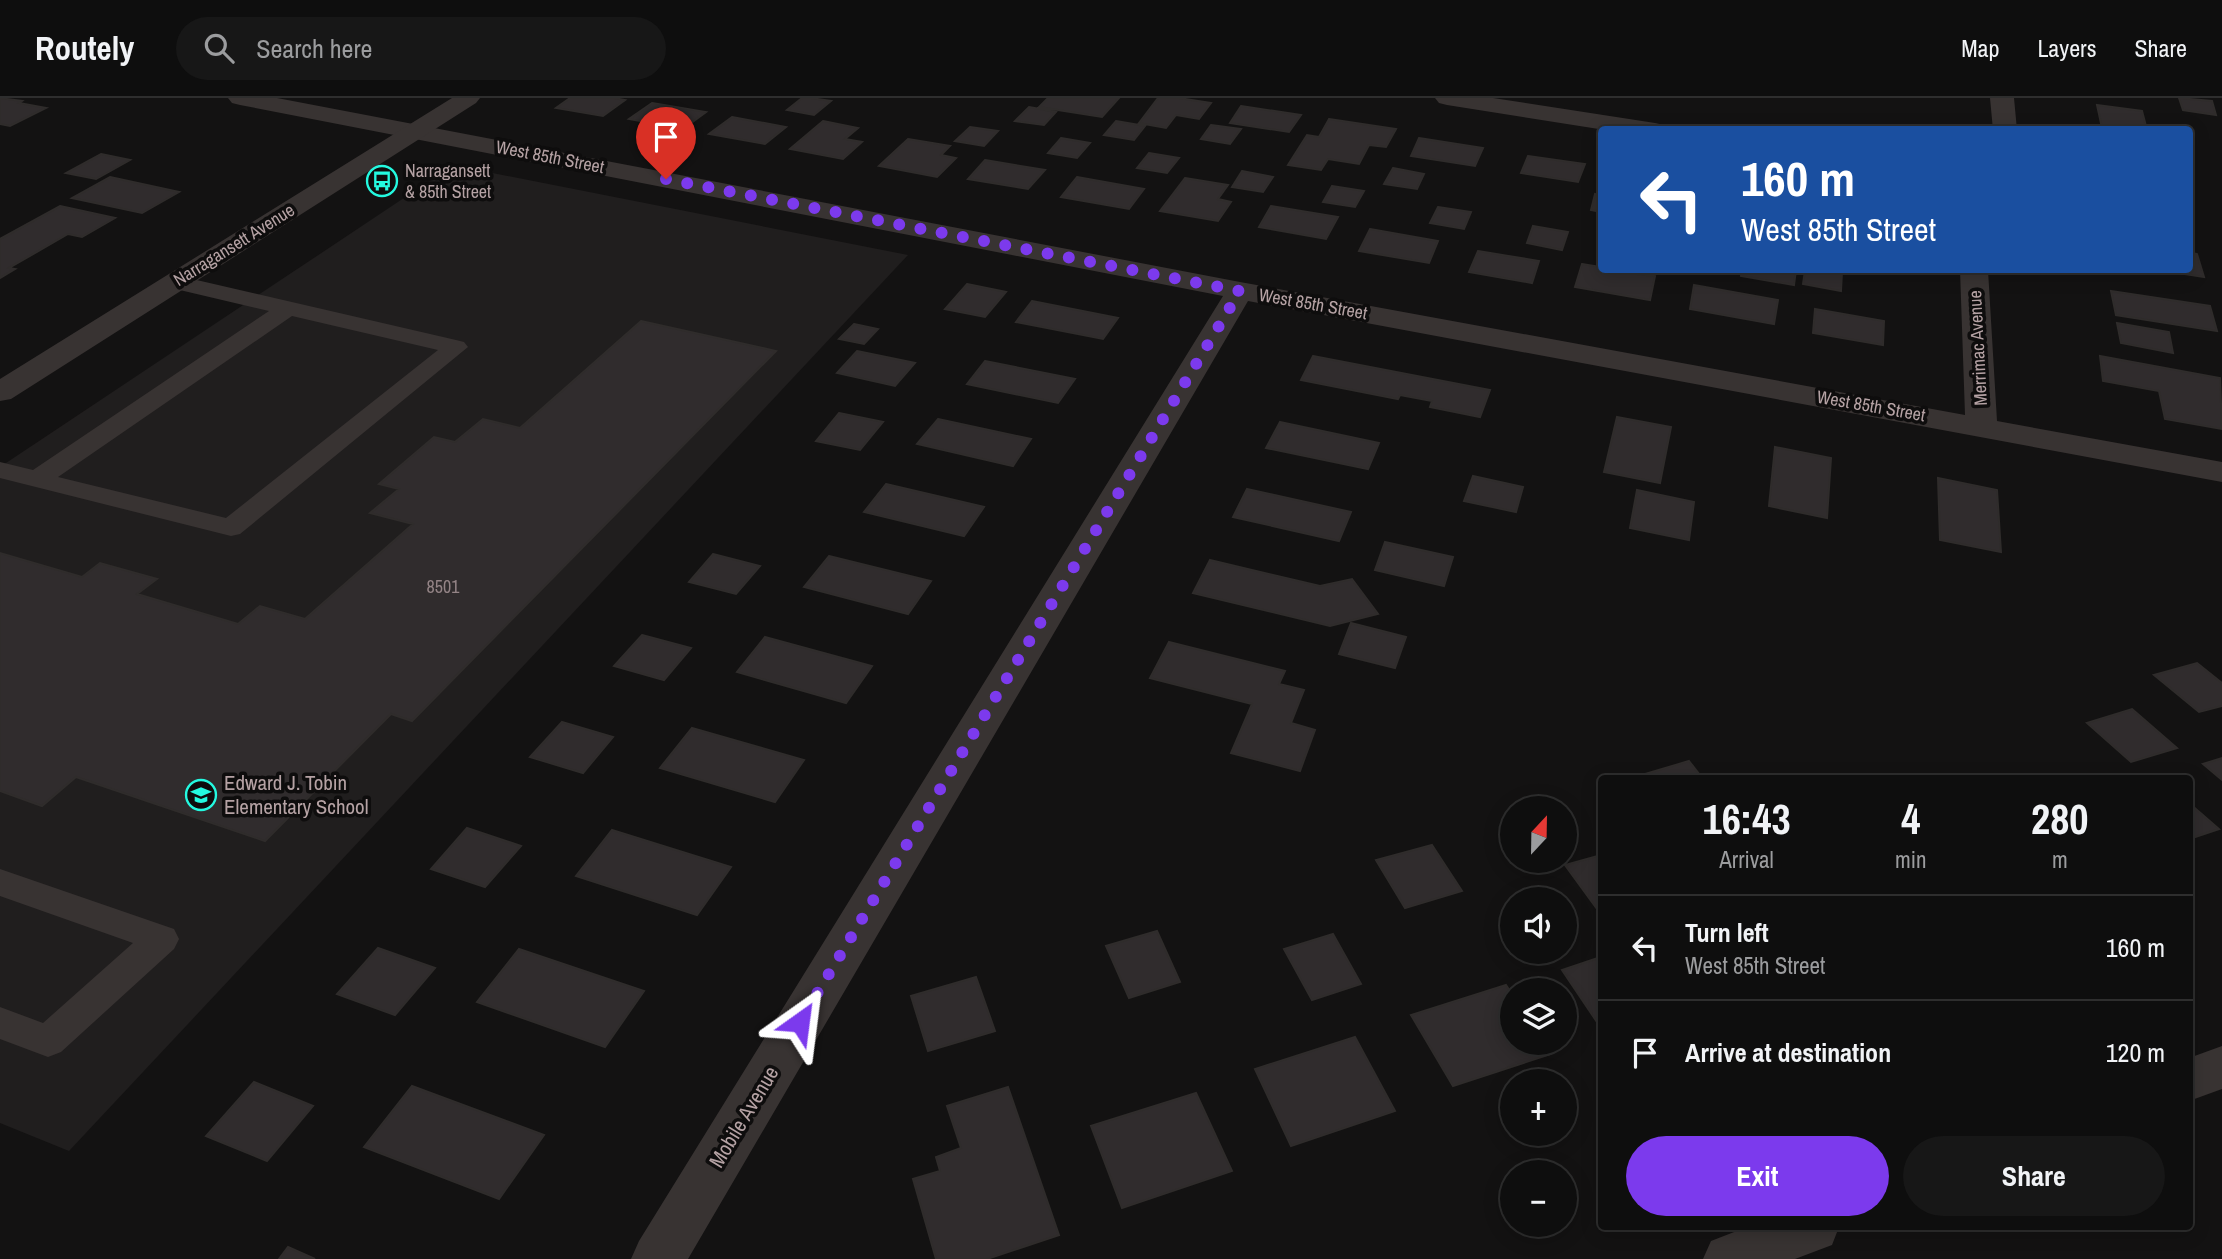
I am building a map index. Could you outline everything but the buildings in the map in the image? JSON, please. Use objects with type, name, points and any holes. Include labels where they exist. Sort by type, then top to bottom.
[{"type":"street","name":"West 85th Street","points":[[240,98],[1240,291],[2222,472]]},
{"type":"street","name":"Narragansett Avenue","points":[[3,387],[468,98]]},
{"type":"street","points":[[1447,98],[1629,126]]},
{"type":"street","points":[[2002,98],[2005,126]]},
{"type":"street","name":"Merrimac Avenue","points":[[1974,273],[1982,426]]},
{"type":"street","name":"Mobile Avenue","points":[[658,1259],[1240,291]]},
{"type":"street","points":[[2193,1078],[2222,1067]]},
{"type":"street","points":[[1730,1259],[1805,1230]]},
{"type":"lane","points":[[0,470],[231,528],[456,347],[175,282]]},
{"type":"lane","points":[[37,479],[288,308]]},
{"type":"lane","points":[[0,882],[162,939],[48,1041],[0,1023]]},
{"type":"shaded area","name":"Edward J. Tobin Elementary School","points":[[467,168],[908,255],[69,1151],[0,1123],[0,467],[440,174]]},
{"type":"place","name":"Narragansett & 85th Street","points":[[382,181]]},
{"type":"place","name":"Edward J. Tobin Elementary School","points":[[201,795]]},
{"type":"route","points":[[666,179],[1240,291],[800,1022]]}]
